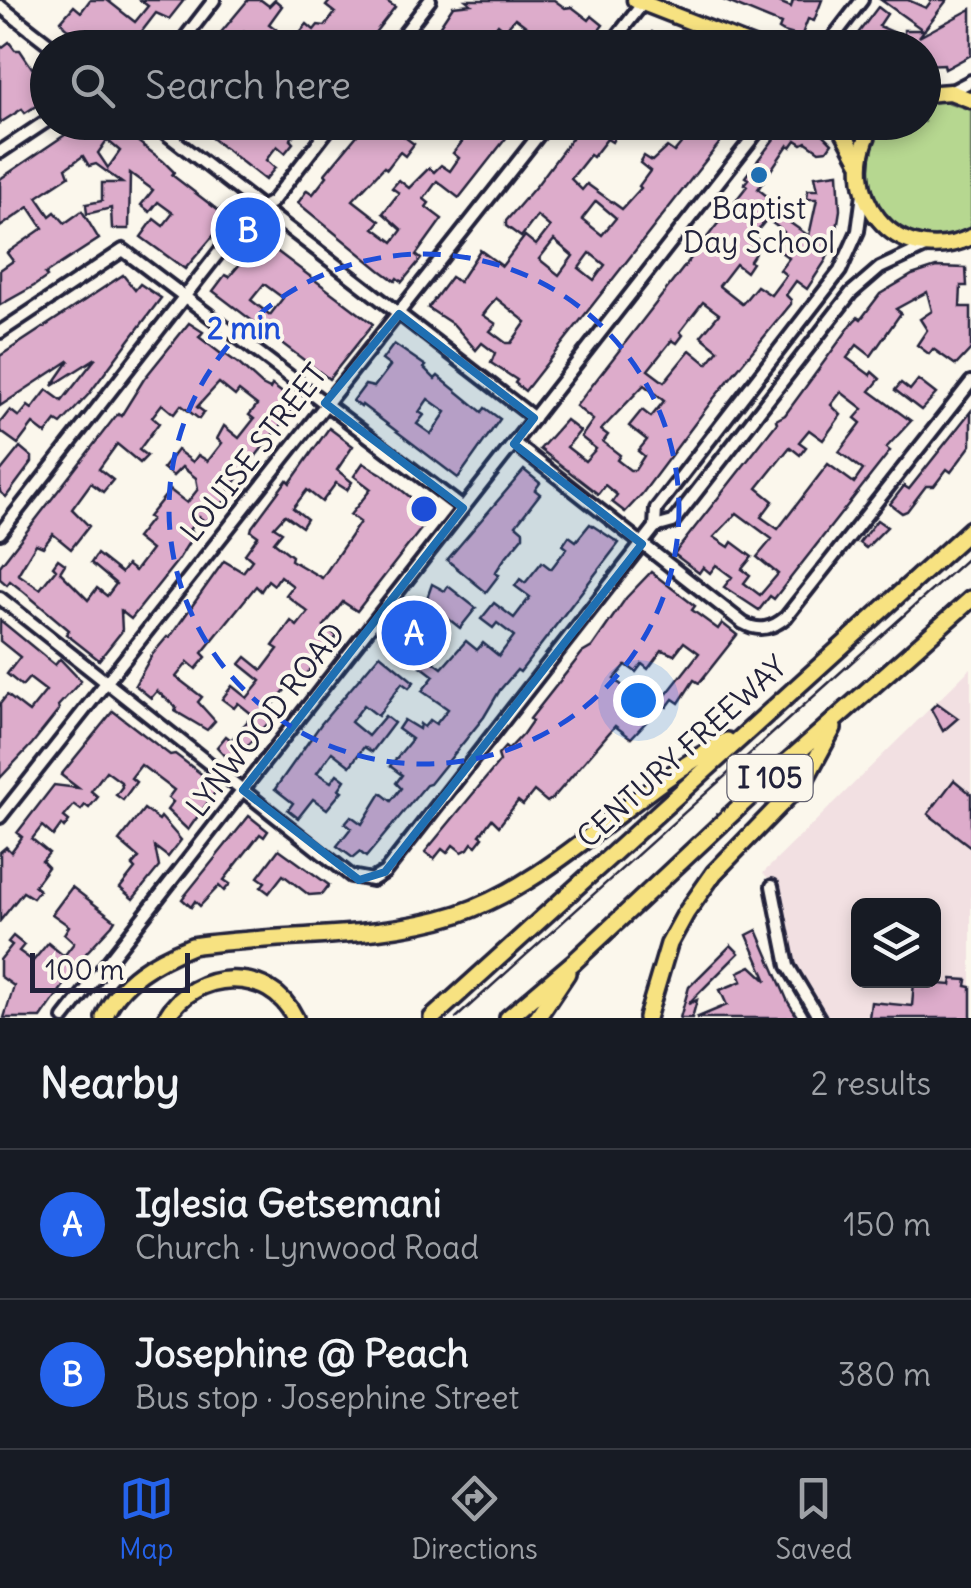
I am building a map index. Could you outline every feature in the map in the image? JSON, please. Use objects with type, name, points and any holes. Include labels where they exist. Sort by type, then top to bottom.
[{"type":"highway","name":"CENTURY FREEWAY","points":[[432,1018],[971,528]]},
{"type":"highway","name":"I 105","points":[[508,1018],[971,599]]},
{"type":"highway","points":[[647,1018],[669,944],[686,914],[714,873],[806,778],[837,721]]},
{"type":"highway","points":[[104,1018],[134,977],[160,959],[192,946],[405,927],[460,913],[546,867],[691,759],[744,732]]},
{"type":"highway","points":[[536,1018],[546,1009],[574,961]]},
{"type":"highway","points":[[166,1018],[183,996],[204,984],[228,978],[248,980],[272,991],[290,1006],[296,1018]]},
{"type":"main road","points":[[639,2],[711,30]]},
{"type":"main road","points":[[941,93],[971,100]]},
{"type":"main road","points":[[847,140],[859,162],[869,208],[888,229],[902,238],[930,246],[967,242]]},
{"type":"main road","points":[[859,162],[867,140]]},
{"type":"street","points":[[191,30],[214,0]]},
{"type":"street","points":[[407,30],[430,0]]},
{"type":"street","points":[[838,30],[862,0]]},
{"type":"street","points":[[620,30],[639,2]]},
{"type":"street","points":[[0,6],[31,30]]},
{"type":"street","points":[[950,92],[971,82]]},
{"type":"street","points":[[0,152],[30,132]]},
{"type":"street","points":[[173,140],[534,418]]},
{"type":"street","points":[[0,534],[248,215],[272,202],[320,140]]},
{"type":"street","name":"LOUISE STREET","points":[[0,817],[536,140]]},
{"type":"street","name":"LYNWOOD ROAD","points":[[64,1018],[751,140]]},
{"type":"street","points":[[656,528],[656,509],[848,259],[862,218],[863,194]]},
{"type":"street","points":[[0,598],[351,876],[368,881],[385,872],[642,544],[656,528],[673,522],[851,293],[880,268],[930,246]]},
{"type":"street","points":[[0,332],[123,250],[463,508]]},
{"type":"street","points":[[765,369],[782,382]]},
{"type":"street","points":[[514,444],[743,622],[760,629],[786,618],[971,382]]},
{"type":"street","points":[[772,886],[788,966],[818,1018]]},
{"type":"highlighted area","points":[[399,314],[534,418],[514,444],[642,544],[385,872],[359,880],[243,790],[463,508],[325,403]]},
{"type":"shaded area","points":[[971,668],[971,1018],[829,1018],[797,975],[779,889],[763,873]]},
{"type":"green space","points":[[941,100],[971,110],[971,228],[944,236],[919,235],[898,227],[871,194],[867,171],[875,140],[941,140]]},
{"type":"building","points":[[90,0],[107,0],[135,22],[148,6],[140,0],[184,0],[169,19],[156,13],[143,30],[69,30],[64,26],[61,21],[74,6],[81,12]]},
{"type":"building","points":[[248,0],[261,0],[269,6],[275,0],[282,6],[269,24],[275,30],[223,30]]},
{"type":"building","points":[[331,0],[385,0],[395,7],[377,30],[314,30],[318,25],[325,26],[335,13],[326,6]]},
{"type":"building","points":[[466,0],[554,0],[589,20],[592,16],[603,25],[599,30],[531,30],[515,18],[505,30],[498,24],[493,30],[437,30],[453,6],[471,4]]},
{"type":"building","points":[[723,0],[774,0],[791,7],[793,0],[822,0],[814,21],[808,19],[804,30],[781,30],[781,24]]},
{"type":"building","points":[[881,0],[908,0],[926,8],[932,0],[947,0],[923,30]]},
{"type":"building","points":[[878,7],[887,14],[879,26],[888,30],[861,30]]},
{"type":"building","points":[[971,9],[971,55],[945,69],[941,64],[941,30],[932,30]]},
{"type":"building","points":[[9,42],[30,65],[30,110],[25,113],[22,109],[0,123],[0,49]]},
{"type":"building","points":[[57,140],[107,140],[136,140],[163,161],[174,172],[172,175],[219,211],[222,208],[231,215],[185,269],[141,237],[154,219],[163,226],[173,213],[158,202],[150,212],[141,205],[153,190],[130,173],[129,229],[112,229],[111,208],[87,214],[86,204],[102,201],[102,183],[122,183],[96,164],[89,166],[83,156],[66,168],[69,176],[37,197],[50,216],[55,212],[65,223],[82,211],[99,239],[45,274],[47,277],[34,286],[0,305],[0,270],[13,261],[7,253],[43,228],[29,207],[0,227],[0,179]],"holes":[[[107,140],[120,151],[108,168],[98,153]]]},
{"type":"building","points":[[214,140],[290,140],[293,143],[285,153],[277,146],[266,160],[275,168],[265,180]]},
{"type":"building","points":[[353,140],[409,140],[414,144],[405,156],[400,152],[353,200],[380,221],[374,228],[393,242],[402,230],[383,213],[399,193],[392,188],[399,180],[409,188],[429,168],[434,172],[441,165],[450,171],[459,158],[453,153],[462,142],[459,140],[505,140],[459,198],[437,181],[424,199],[429,203],[426,207],[442,219],[416,255],[421,259],[402,282],[380,270],[298,203],[307,190],[313,194]]},
{"type":"building","points":[[571,140],[606,140],[571,179],[582,190],[587,184],[622,209],[650,171],[640,163],[644,156],[652,161],[667,147],[674,152],[684,140],[722,140],[525,391],[515,383],[517,380],[491,363],[495,353],[482,343],[476,350],[454,325],[428,308],[451,277],[459,282],[480,250],[502,266],[525,236],[536,245],[550,227],[537,216],[521,237],[506,226],[506,221]],"holes":[[[596,201],[616,218],[602,235],[582,219]],[[554,240],[573,256],[559,275],[539,259]],[[590,253],[605,265],[594,280],[579,268]],[[496,298],[526,322],[511,343],[490,331],[496,324],[483,315]]]},
{"type":"building","points":[[773,140],[796,140],[791,147],[788,145],[758,189],[782,208],[779,215],[809,236],[817,199],[807,199],[808,190],[818,190],[815,176],[838,173],[840,210],[836,235],[826,260],[807,289],[796,281],[786,295],[791,304],[625,512],[612,502],[617,495],[605,485],[598,494],[540,449],[566,420],[580,431],[567,447],[585,461],[596,449],[581,437],[593,420],[576,406],[747,186],[744,184],[748,179],[745,177]],"holes":[[[767,219],[784,232],[774,247],[789,258],[780,270],[786,275],[771,295],[757,286],[742,304],[719,286],[736,264],[746,272],[761,244],[754,235]],[[703,302],[719,314],[701,336],[718,350],[707,364],[690,350],[664,382],[648,370],[672,340],[677,343],[683,335],[680,332]],[[644,385],[664,401],[651,417],[642,410],[629,426],[647,440],[638,451],[644,456],[635,470],[630,470],[617,460],[620,455],[603,442],[608,435],[601,430]]]},
{"type":"building","points":[[796,140],[832,143],[827,150],[819,151],[806,142]]},
{"type":"building","points":[[254,234],[373,324],[329,379],[213,291],[240,264],[234,260]],"holes":[[[264,284],[283,298],[270,315],[251,300]]]},
{"type":"building","points":[[936,267],[966,268],[967,286],[961,286],[960,307],[971,307],[971,349],[956,365],[933,349],[929,354],[917,345],[927,330],[920,319],[932,311],[927,292],[896,309],[901,313],[871,356],[857,345],[847,358],[880,379],[870,391],[911,421],[886,448],[890,451],[774,599],[770,596],[759,610],[724,587],[732,577],[716,565],[710,573],[703,567],[699,573],[674,554],[854,321],[861,319],[880,294],[912,275]],"holes":[[[841,392],[863,409],[855,418],[861,423],[839,452],[863,470],[854,483],[828,464],[778,529],[761,517],[773,501],[757,488],[790,447],[800,455],[806,447],[799,442],[809,430],[823,440],[841,415],[831,405]],[[737,513],[772,539],[757,557],[778,574],[760,595],[744,583],[750,575],[742,569],[752,557],[732,542],[729,547],[714,537]]]},
{"type":"building","points":[[123,275],[135,290],[140,284],[161,298],[89,394],[61,424],[56,421],[46,434],[33,424],[18,444],[0,431],[0,423],[10,410],[19,417],[28,406],[32,409],[47,390],[62,401],[96,358],[52,386],[70,360],[0,406],[0,356]]},
{"type":"building","points":[[189,323],[203,332],[199,337],[262,385],[270,389],[272,385],[297,404],[225,495],[228,497],[206,522],[199,517],[189,530],[194,534],[178,560],[131,619],[121,611],[122,631],[99,660],[24,592],[10,581],[7,585],[0,579],[0,566],[115,417],[121,416],[144,379]],"holes":[[[219,383],[235,396],[239,391],[257,405],[249,415],[254,419],[239,438],[224,426],[217,439],[222,443],[208,461],[198,455],[193,462],[177,450],[163,468],[173,476],[182,467],[196,478],[198,489],[187,503],[170,490],[148,517],[151,519],[136,538],[151,550],[135,571],[127,565],[121,573],[97,554],[91,563],[116,584],[107,596],[97,588],[88,600],[60,572],[65,564],[58,559],[53,566],[56,569],[40,589],[18,574],[36,544],[43,547],[53,534],[71,549],[89,526],[72,509],[91,483],[103,492],[113,480],[99,469],[117,444],[140,463],[147,456],[139,450],[159,423],[152,417],[162,404],[174,414],[181,405],[199,419],[204,412],[197,407]]]},
{"type":"building","points":[[394,344],[426,366],[435,379],[438,376],[482,412],[485,408],[500,419],[458,478],[353,401],[365,385],[374,387],[390,366],[382,360]],"holes":[[[428,399],[446,412],[431,434],[417,424],[424,415],[419,412]]]},
{"type":"building","points":[[918,380],[936,394],[921,410],[895,390],[901,383],[910,390]]},
{"type":"building","points":[[971,411],[971,445],[951,472],[947,469],[934,486],[926,486],[907,511],[902,513],[890,504],[904,486],[909,489]]},
{"type":"building","points":[[329,428],[353,446],[337,470],[352,482],[347,490],[336,483],[322,502],[307,490],[293,508],[307,519],[302,527],[285,515],[274,527],[282,532],[274,542],[292,556],[291,560],[322,578],[360,522],[350,515],[371,489],[354,476],[363,463],[432,515],[357,611],[343,602],[324,626],[337,636],[302,680],[293,688],[289,685],[266,714],[272,719],[232,763],[217,747],[226,736],[231,740],[253,715],[238,703],[234,708],[222,699],[232,686],[247,698],[261,681],[240,664],[246,657],[262,670],[278,649],[273,646],[291,621],[297,626],[308,612],[286,595],[293,586],[280,576],[274,585],[268,580],[261,591],[256,586],[202,653],[206,657],[196,669],[188,662],[176,677],[202,697],[198,702],[215,721],[207,730],[175,711],[177,708],[157,691],[151,698],[135,685],[152,655],[170,637],[224,561],[243,572],[252,560],[245,554],[258,536],[251,531],[252,527]]},
{"type":"building","points":[[20,447],[32,457],[32,462],[6,497],[0,492],[0,472]]},
{"type":"building","points":[[524,470],[540,483],[535,490],[540,494],[516,525],[523,536],[486,592],[447,560]]},
{"type":"building","points":[[877,520],[887,527],[866,548],[859,543]]},
{"type":"building","points":[[590,524],[619,543],[430,784],[366,857],[360,852],[353,858],[337,846],[351,828],[345,823],[351,816],[362,824],[381,793],[391,801],[401,788],[396,783],[402,775],[390,766],[412,739],[398,729],[404,720],[419,729],[420,724],[424,727],[430,720],[436,724],[448,709],[422,691],[434,676],[388,641],[415,605],[424,612],[420,624],[435,636],[422,653],[442,668],[466,641],[477,650],[483,643],[499,656],[514,636],[497,623],[493,628],[481,619],[494,603],[514,618],[530,597],[515,586],[520,579],[525,583],[542,562],[551,569],[567,548],[563,545],[569,536],[576,541]]},
{"type":"building","points":[[651,572],[695,606],[692,610],[718,629],[722,623],[737,635],[699,683],[694,680],[679,703],[673,699],[667,707],[662,705],[631,738],[615,726],[553,798],[547,802],[534,791],[523,805],[518,801],[499,826],[492,819],[476,846],[472,843],[462,852],[453,845],[447,853],[442,849],[434,859],[425,852],[500,761],[498,755],[523,734],[530,719],[582,653],[592,647],[626,598]],"holes":[[[684,642],[699,653],[666,695],[657,688],[645,704],[614,679],[626,665],[636,672],[642,664],[648,669],[662,650],[674,655]]]},
{"type":"building","points":[[432,584],[445,591],[448,586],[476,608],[460,628],[426,601]]},
{"type":"building","points":[[0,620],[55,665],[60,659],[81,681],[0,778],[0,704],[7,695],[29,712],[46,691],[29,678],[22,686],[7,674],[20,657],[0,641]]},
{"type":"building","points":[[380,654],[414,682],[409,688],[402,683],[378,716],[364,705],[351,722],[368,736],[385,716],[394,723],[372,752],[364,747],[350,766],[332,752],[317,773],[331,782],[337,774],[345,780],[339,789],[342,791],[327,809],[313,799],[298,818],[288,810],[293,803],[275,789],[321,724]]},
{"type":"building","points":[[937,703],[958,718],[943,731],[931,709]]},
{"type":"building","points":[[113,711],[208,779],[206,783],[216,791],[188,830],[167,810],[173,802],[168,798],[174,790],[141,765],[131,778],[136,782],[123,800],[116,795],[121,782],[106,771],[91,791],[98,797],[89,808],[85,805],[81,810],[74,805],[64,817],[69,821],[64,828],[61,825],[53,836],[42,826],[32,839],[49,853],[42,861],[48,867],[34,886],[39,890],[33,898],[23,892],[0,921],[0,852],[6,847],[11,852],[22,837],[17,833],[54,785],[78,788],[61,775]]},
{"type":"building","points":[[954,780],[971,794],[971,847],[928,814]]},
{"type":"building","points":[[144,809],[159,820],[161,817],[181,840],[168,857],[155,847],[159,867],[133,899],[120,888],[139,858],[119,841]]},
{"type":"building","points":[[249,816],[268,831],[264,837],[260,834],[224,880],[230,884],[224,891],[219,886],[200,906],[195,901],[191,907],[182,899]]},
{"type":"building","points":[[279,849],[329,885],[322,894],[309,895],[283,875],[269,893],[261,887],[265,882],[258,877]]},
{"type":"building","points":[[72,887],[115,920],[87,952],[41,1018],[4,1018],[14,986],[0,976],[0,960],[12,945],[8,942],[13,936],[24,945],[19,951],[33,961],[48,943],[64,956],[74,943],[64,934],[69,926],[52,914]]},
{"type":"building","points":[[757,930],[798,1018],[696,1018],[727,1005],[720,990],[742,981],[738,972],[751,966],[767,981],[747,935]]},
{"type":"building","points":[[731,945],[739,953],[688,1004],[697,1000],[692,1018],[680,1018],[689,987]]},
{"type":"building","points":[[952,979],[967,980],[966,986],[971,987],[971,1018],[869,1018],[871,1002],[912,1006],[914,988],[951,985]]},
{"type":"tram line","points":[[456,1018],[971,555]]},
{"type":"place","name":"Baptist Day School","points":[[759,175]]},
{"type":"place","name":"Josephine @ Peach","points":[[248,230]]},
{"type":"place","name":"Iglesia Getsemani","points":[[414,633]]}]
